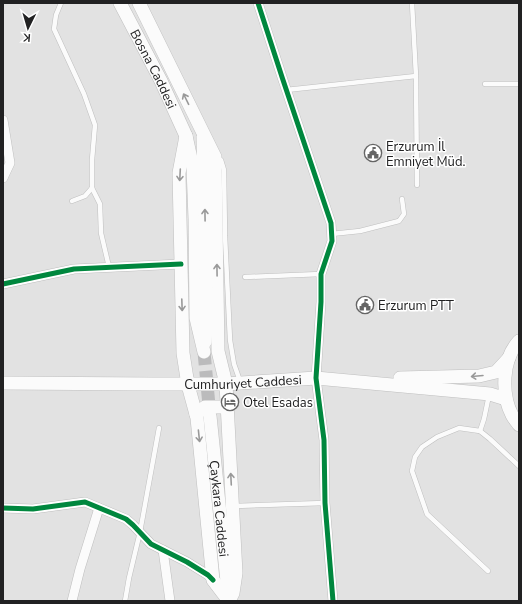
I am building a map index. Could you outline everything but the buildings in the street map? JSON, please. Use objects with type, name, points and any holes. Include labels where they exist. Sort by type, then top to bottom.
[{"type":"main road","name":"Bosna Caddesi","points":[[120,3],[161,81],[186,136],[193,168],[196,318],[204,352],[208,319],[203,134]]},
{"type":"main road","points":[[139,3],[215,157],[218,351],[226,384],[236,573],[233,594],[229,601],[213,580],[196,414],[188,385],[183,353],[179,173],[186,136]]},
{"type":"main road","points":[[316,378],[370,379],[479,376],[496,372],[509,358],[519,341]]},
{"type":"main road","points":[[183,353],[195,358],[212,357],[218,353],[218,351]]},
{"type":"main road","points":[[509,358],[504,378],[506,399],[512,415],[519,425]]},
{"type":"main road","name":"Cumhuriyet Caddesi","points":[[3,383],[188,385],[316,378],[490,394],[506,399]]},
{"type":"main road","points":[[196,414],[206,407],[227,408]]},
{"type":"main road","name":"Çaykara Caddesi","points":[[210,416],[229,601]]},
{"type":"street","points":[[258,3],[331,223],[332,241],[321,274],[321,302],[316,378],[324,440],[325,503],[333,601]]},
{"type":"street","points":[[3,120],[7,164],[3,178]]},
{"type":"street","points":[[3,284],[74,268],[181,264]]},
{"type":"street","points":[[3,508],[33,509],[85,502],[126,519],[151,544],[197,568],[213,580]]},
{"type":"street","points":[[72,601],[80,569],[100,508]]},
{"type":"street","points":[[163,550],[170,601]]},
{"type":"lane","points":[[61,3],[56,14],[54,29],[84,94],[95,125],[92,160],[92,188],[100,204],[101,233],[109,267]]},
{"type":"lane","points":[[412,3],[416,76],[417,185]]},
{"type":"lane","points":[[286,90],[416,76]]},
{"type":"lane","points":[[485,84],[519,84]]},
{"type":"lane","points":[[215,157],[221,160],[224,170],[225,236],[230,340],[234,364],[240,383]]},
{"type":"lane","points":[[72,201],[84,196],[92,188]]},
{"type":"lane","points":[[331,234],[360,231],[399,221],[404,214],[402,199]]},
{"type":"lane","points":[[245,277],[321,274]]},
{"type":"lane","points":[[480,432],[490,394]]},
{"type":"lane","points":[[125,601],[160,428]]},
{"type":"lane","points":[[488,571],[427,514],[412,471],[415,457],[422,447],[437,437],[459,428],[480,432],[490,439],[519,466]]},
{"type":"lane","points":[[232,506],[325,503]]},
{"type":"tunnel","points":[[204,352],[210,416]]},
{"type":"cycle path","points":[[258,3],[331,223],[332,241],[321,274],[321,302],[316,378],[324,440],[325,503],[333,601]]},
{"type":"cycle path","points":[[3,284],[74,269],[181,264]]},
{"type":"cycle path","points":[[3,508],[33,509],[85,502],[126,519],[151,544],[187,562],[208,575],[213,580]]},
{"type":"place","name":"Erzurum İl Emniyet Müd.","points":[[373,153]]},
{"type":"place","name":"Erzurum PTT","points":[[365,305]]},
{"type":"place","name":"Otel Esadas","points":[[230,402]]}]
